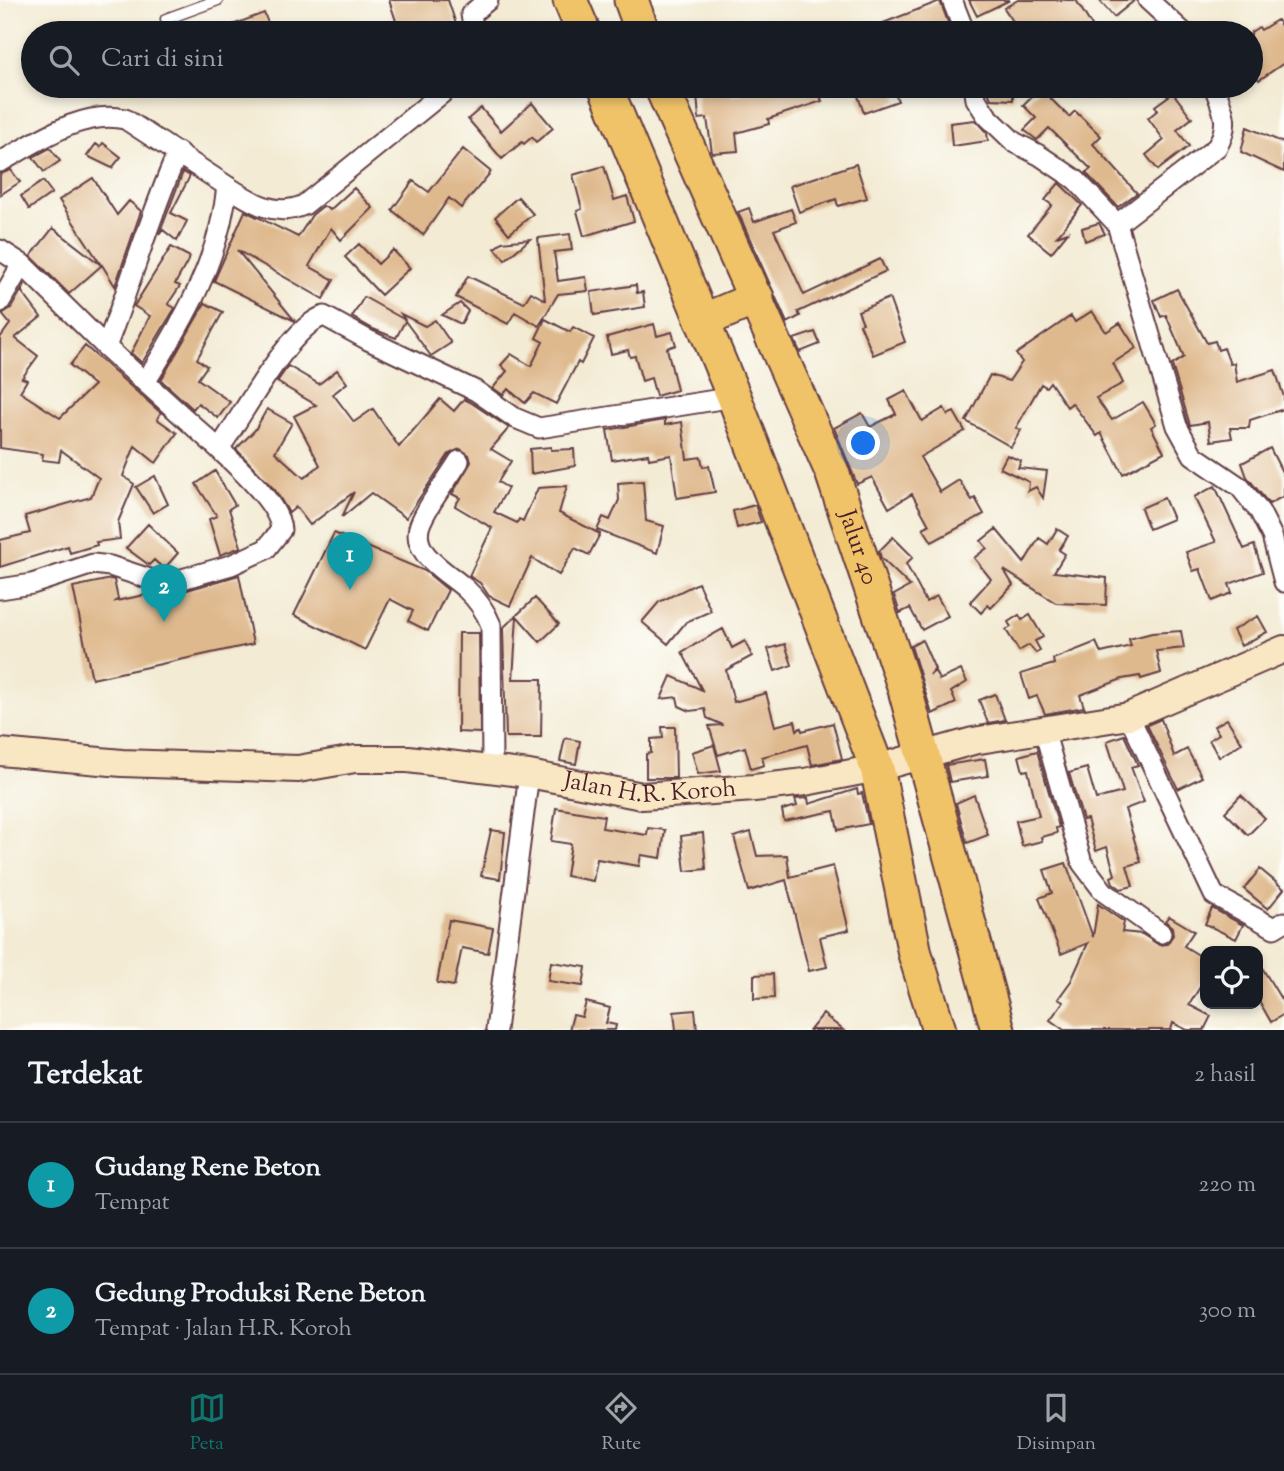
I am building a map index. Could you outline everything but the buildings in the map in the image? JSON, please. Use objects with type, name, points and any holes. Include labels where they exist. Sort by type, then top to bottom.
[{"type":"highway","points":[[570,0],[579,21]]},
{"type":"highway","points":[[631,0],[638,21]]},
{"type":"highway","points":[[611,98],[734,397],[877,768],[915,954],[939,1030]]},
{"type":"highway","name":"Jalur 40","points":[[666,98],[832,472],[904,685],[998,1029]]},
{"type":"highway","points":[[702,321],[757,298]]},
{"type":"main road","name":"Jalan H.R. Koroh","points":[[0,752],[122,763],[298,769],[355,759],[408,759],[529,774],[642,796],[805,782],[877,768],[974,741],[1129,716],[1284,649]]},
{"type":"street","points":[[472,21],[471,14],[488,0]]},
{"type":"street","points":[[953,0],[961,21]]},
{"type":"street","points":[[1148,0],[1171,21]]},
{"type":"street","points":[[0,162],[63,129],[110,115],[125,119],[267,209],[292,210],[304,205],[436,98]]},
{"type":"street","points":[[976,98],[987,116],[1014,142],[1076,180],[1116,224],[1177,426],[1193,456],[1240,487],[1260,512],[1272,536],[1284,582]]},
{"type":"street","points":[[1116,224],[1217,147],[1226,131],[1225,116],[1218,98]]},
{"type":"street","points":[[106,347],[178,152]]},
{"type":"street","points":[[146,381],[187,314],[208,266],[224,217],[227,186]]},
{"type":"street","points":[[0,250],[22,264],[106,347],[246,475],[276,513],[281,530],[266,549],[231,565],[162,583],[110,566],[93,564],[32,584],[0,589]]},
{"type":"street","points":[[0,302],[22,264]]},
{"type":"street","points":[[219,449],[276,362],[312,323],[324,316],[476,391],[515,418],[540,428],[734,397]]},
{"type":"street","points":[[459,461],[421,522],[417,535],[420,545],[434,563],[484,607],[491,625],[492,769]]},
{"type":"street","points":[[1129,716],[1214,895],[1274,928],[1284,922]]},
{"type":"street","points":[[1044,730],[1082,863],[1104,892],[1161,933]]},
{"type":"street","points":[[496,1030],[529,774]]},
{"type":"lane","points":[[166,19],[218,0]]},
{"type":"place","name":"Gudang Rene Beton","points":[[350,590]]},
{"type":"place","name":"Gedung Produksi Rene Beton","points":[[164,622]]}]
